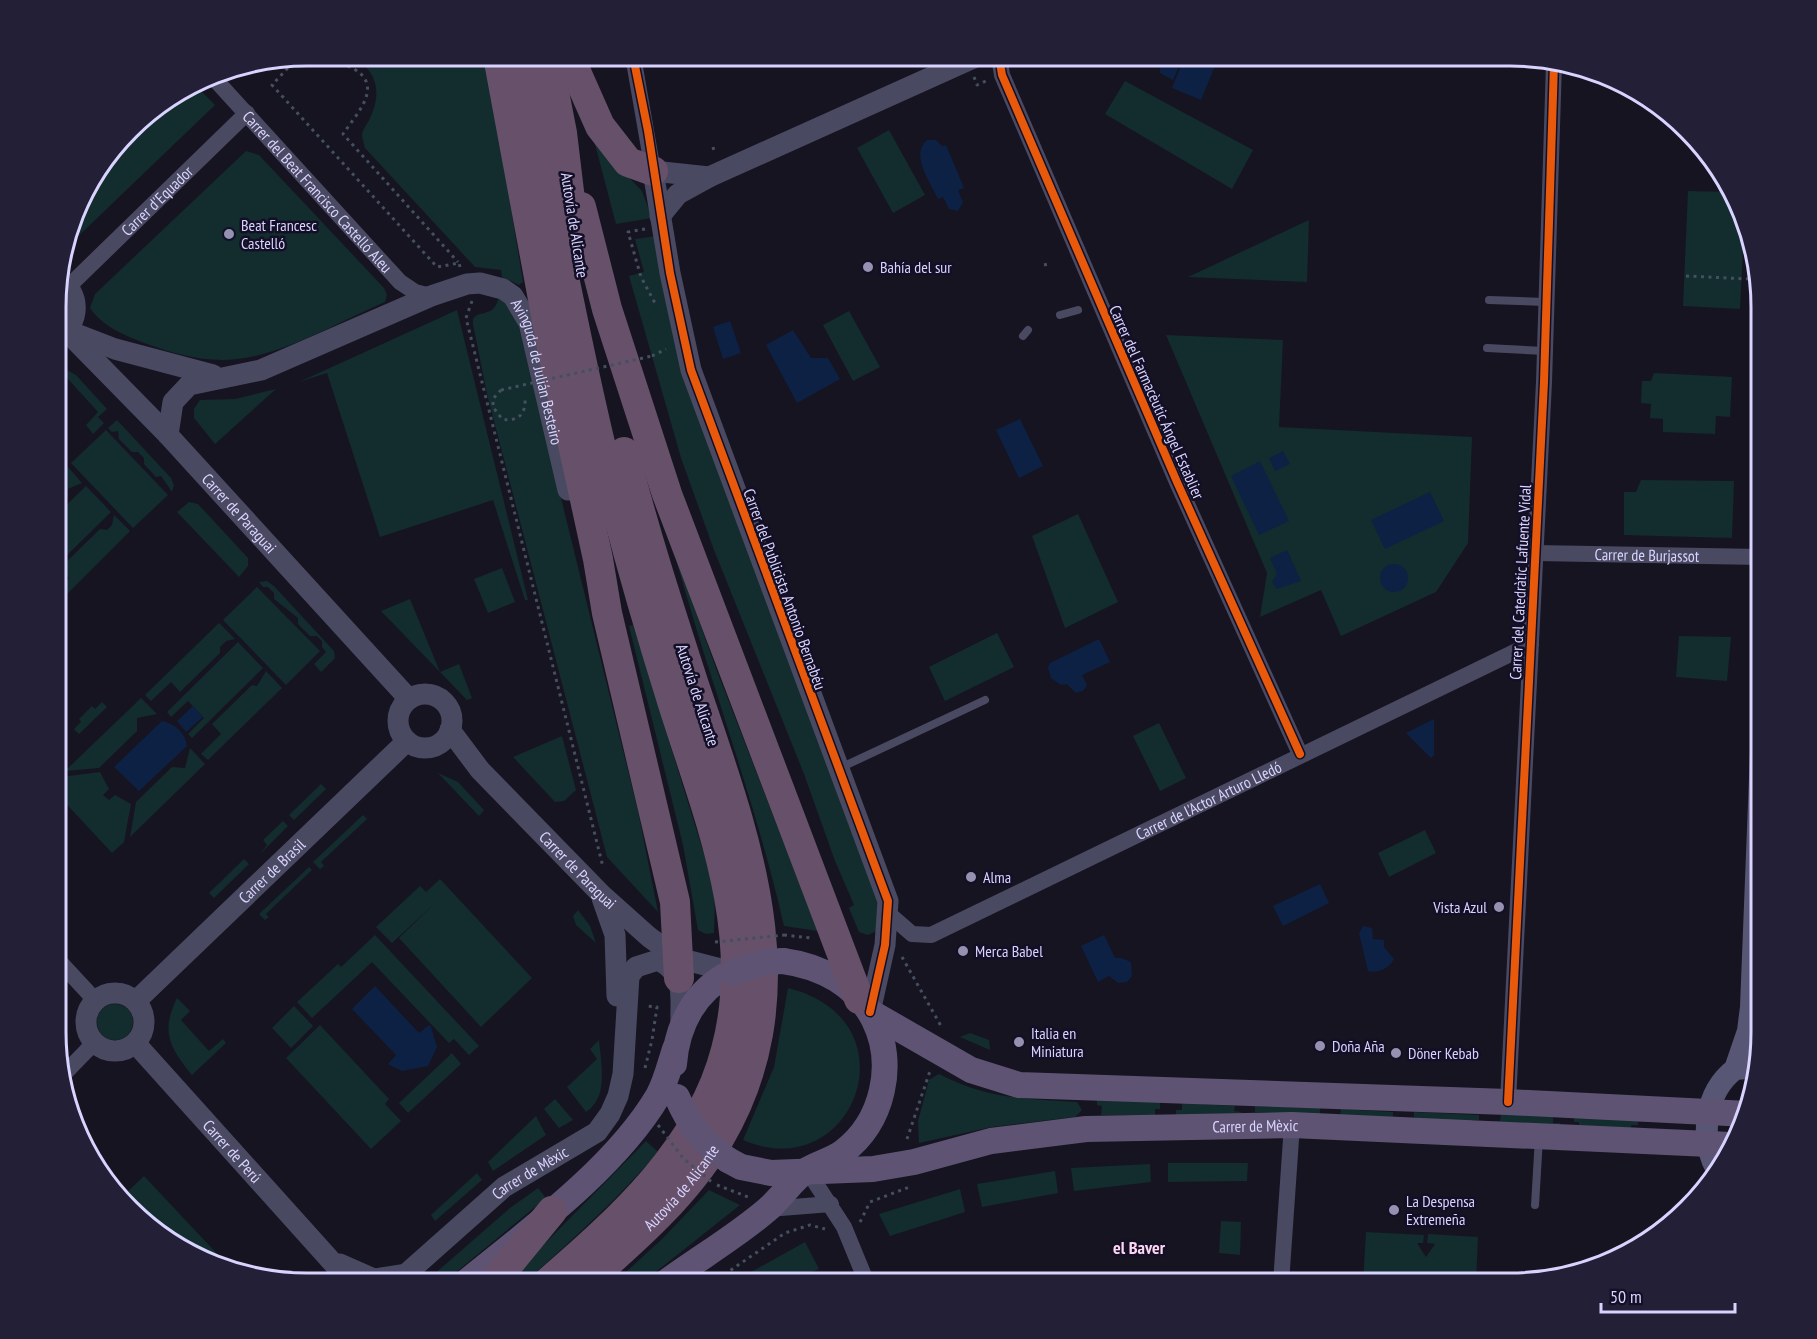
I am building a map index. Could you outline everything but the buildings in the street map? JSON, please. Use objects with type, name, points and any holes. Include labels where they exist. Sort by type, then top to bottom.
[{"type":"highway","points":[[500,66],[553,353],[598,559],[607,613],[673,891],[679,968]]},
{"type":"highway","name":"Autovía de Alicante","points":[[521,66],[598,438],[636,580],[716,836],[734,922],[736,971],[733,1015],[726,1050],[712,1091],[698,1121],[645,1190],[558,1273]]},
{"type":"highway","name":"Autovía de Alicante","points":[[549,66],[562,133],[574,238],[606,386],[634,491],[677,634],[740,822],[759,904],[764,948],[762,998],[752,1061],[719,1140],[664,1210],[596,1273]]},
{"type":"highway","points":[[573,66],[600,126],[628,162],[653,171]]},
{"type":"highway","points":[[562,133],[607,309],[667,494],[864,1005]]},
{"type":"highway","points":[[501,1273],[552,1211]]},
{"type":"main road","name":"Carrer de Mèxic","points":[[477,1273],[552,1211],[615,1151],[647,1113],[659,1093],[675,1049],[681,1024],[693,1004],[724,970],[766,962],[783,961],[817,968],[833,976],[864,1005],[971,1070],[1019,1085],[1508,1102],[1737,1113]]},
{"type":"main road","name":"Carrer de Mèxic","points":[[677,1273],[758,1203],[807,1170],[845,1151],[868,1125],[881,1094],[885,1060],[883,1043],[864,1005]]},
{"type":"main road","points":[[1719,1145],[1709,1110],[1716,1090],[1746,1068],[1751,1007]]},
{"type":"main road","name":"Carrer de Mèxic","points":[[675,1049],[673,1073],[677,1097],[696,1134],[728,1160],[741,1167],[771,1173],[873,1169],[914,1162],[991,1141],[1086,1129],[1292,1125],[1719,1145]]},
{"type":"street","points":[[635,66],[653,171],[708,177]]},
{"type":"street","points":[[656,222],[678,194],[708,177],[956,66]]},
{"type":"street","name":"Carrer del Farmacèutic Ángel Establier","points":[[1001,66],[1002,75],[1076,251],[1300,754]]},
{"type":"street","name":"Carrer del Catedràtic Lafuente Vidal","points":[[1508,1102],[1545,351],[1554,70]]},
{"type":"street","name":"Carrer del Beat Francisco Castelló Aleu","points":[[218,83],[400,282],[415,292],[431,296]]},
{"type":"street","name":"Carrer d'Equador","points":[[68,277],[247,113]]},
{"type":"street","name":"Carrer del Publicista Antonio Bernabéu","points":[[653,171],[656,222],[692,370],[837,769],[888,901],[889,914],[885,945],[864,1005]]},
{"type":"street","name":"Avinguda de Julián Besteiro","points":[[168,435],[172,402],[178,393],[189,385],[261,370],[431,296],[466,284],[480,282],[503,289],[518,302],[529,323],[585,563],[607,613]]},
{"type":"street","points":[[66,332],[73,323],[76,307],[73,292],[67,286]]},
{"type":"street","name":"Avinguda de Julián Besteiro","points":[[66,335],[115,350],[220,377]]},
{"type":"street","name":"Carrer de Paraguai","points":[[66,336],[168,435],[409,699]]},
{"type":"street","name":"Carrer de Burjassot","points":[[1535,554],[1751,557]]},
{"type":"street","name":"Carrer de l'Actor Arturo Lledó","points":[[889,914],[912,934],[931,935],[1300,754],[1532,644]]},
{"type":"street","points":[[425,694],[441,700],[451,713],[450,730],[445,740],[432,747],[423,748],[407,741],[399,728],[398,720],[409,699],[425,694]]},
{"type":"street","name":"Carrer de Paraguai","points":[[450,730],[480,770],[602,895],[679,968],[724,970]]},
{"type":"street","name":"Carrer de Brasil","points":[[136,1001],[407,741]]},
{"type":"street","name":"Carrer de Mèxic","points":[[602,895],[615,935],[617,996],[623,1044]]},
{"type":"street","name":"Carrer de Mèxic","points":[[408,1273],[504,1187],[597,1132],[610,1114],[618,1096],[623,1074],[626,993],[629,976],[636,967],[658,960],[679,968]]},
{"type":"street","points":[[679,968],[681,1024]]},
{"type":"street","points":[[66,969],[95,1000]]},
{"type":"street","points":[[114,992],[128,995],[136,1001],[145,1019],[143,1033],[136,1044],[118,1052],[106,1050],[94,1043],[86,1024],[89,1009],[95,1000],[114,992]]},
{"type":"street","points":[[69,1069],[94,1043]]},
{"type":"street","name":"Carrer de Perú","points":[[136,1044],[342,1273]]},
{"type":"street","points":[[1282,1273],[1292,1125]]},
{"type":"street","points":[[807,1170],[844,1227],[863,1273]]},
{"type":"street","points":[[758,1203],[831,1204]]},
{"type":"street","name":"Carrer de Perú","points":[[329,1258],[361,1273]]},
{"type":"lane","points":[[1489,300],[1546,302]]},
{"type":"lane","points":[[1060,315],[1078,309]]},
{"type":"lane","points":[[1486,348],[1545,351]]},
{"type":"lane","points":[[837,769],[985,700]]},
{"type":"lane","points":[[1535,1204],[1539,1137]]},
{"type":"path","points":[[346,66],[365,77],[369,88],[365,102],[343,134],[459,263],[473,303],[466,318],[602,866],[608,873]]},
{"type":"path","points":[[289,67],[272,85],[437,267],[459,263]]},
{"type":"path","points":[[974,77],[977,85],[986,81]]},
{"type":"path","points":[[656,222],[628,232],[634,258],[657,307]]},
{"type":"path","points":[[1686,276],[1749,279]]},
{"type":"path","points":[[522,382],[524,392],[526,402],[525,410],[511,421],[502,419],[493,407],[493,399],[501,390],[513,387],[525,385],[536,382],[548,380],[652,356],[667,348],[670,342]]},
{"type":"path","points":[[705,940],[715,942],[784,935],[819,940]]},
{"type":"path","points":[[899,954],[941,1026]]},
{"type":"path","points":[[640,1006],[657,1007],[652,1040],[642,1077]]},
{"type":"path","points":[[907,1139],[931,1069]]},
{"type":"path","points":[[658,1125],[682,1158],[714,1184],[758,1203]]},
{"type":"path","points":[[859,1225],[870,1202],[921,1182]]},
{"type":"path","points":[[727,1273],[785,1233],[810,1225],[827,1230]]},
{"type":"green space","points":[[488,66],[523,282],[519,285],[502,277],[501,270],[475,267],[365,148],[362,134],[376,99],[375,82],[366,67]]},
{"type":"green space","points":[[1125,81],[1253,150],[1232,189],[1105,114]]},
{"type":"green space","points":[[201,91],[215,105],[76,238],[84,215],[98,187],[116,160],[148,126],[173,107]]},
{"type":"green space","points":[[591,129],[613,161],[642,191],[652,218],[616,224]]},
{"type":"green space","points":[[889,130],[925,195],[893,213],[857,148]]},
{"type":"green space","points":[[246,151],[259,155],[384,288],[387,295],[385,302],[274,351],[226,360],[202,359],[168,351],[123,334],[101,321],[90,308],[95,294]]},
{"type":"green space","points":[[1688,191],[1721,192],[1733,215],[1743,245],[1740,309],[1683,306]]},
{"type":"green space","points":[[1309,220],[1307,282],[1188,277]]},
{"type":"green space","points":[[656,236],[881,904],[879,930],[868,935],[859,932],[849,908],[854,905],[714,550],[681,458],[629,276],[644,272],[635,239]]},
{"type":"green space","points":[[499,296],[515,311],[638,811],[658,912],[607,857],[487,394],[473,319],[477,315],[492,310]]},
{"type":"green space","points":[[457,310],[528,600],[525,600],[493,500],[380,537],[327,373],[299,382]]},
{"type":"green space","points":[[849,311],[880,367],[853,381],[823,325]]},
{"type":"green space","points":[[1166,335],[1283,340],[1279,427],[1472,437],[1468,543],[1436,592],[1341,636],[1321,590],[1260,617],[1267,573]]},
{"type":"green space","points":[[66,369],[76,375],[107,409],[98,417],[104,423],[93,434],[86,425],[98,412],[66,377]]},
{"type":"green space","points":[[1654,373],[1732,377],[1730,417],[1716,416],[1715,434],[1663,432],[1663,419],[1650,418],[1651,404],[1641,403],[1642,381],[1651,381]]},
{"type":"green space","points":[[276,389],[215,444],[194,418],[194,409],[200,400],[235,399]]},
{"type":"green space","points":[[117,420],[171,478],[174,485],[172,492],[161,476],[156,477],[144,464],[144,458],[138,452],[132,452],[119,439],[118,431],[112,432],[108,428]]},
{"type":"green space","points":[[106,430],[168,495],[133,528],[71,463]]},
{"type":"green space","points":[[66,467],[82,483],[68,489],[66,499]]},
{"type":"green space","points":[[1641,480],[1734,481],[1732,538],[1624,535],[1624,492],[1636,492]]},
{"type":"green space","points":[[86,486],[111,512],[66,556],[66,505]]},
{"type":"green space","points":[[189,502],[198,504],[248,558],[248,566],[239,577],[177,512]]},
{"type":"green space","points":[[1078,514],[1118,602],[1065,628],[1032,536]]},
{"type":"green space","points":[[114,515],[130,531],[66,595],[66,581],[69,578],[66,575],[66,562],[100,529],[107,530],[112,525]]},
{"type":"green space","points":[[674,552],[717,671],[818,931],[784,926],[759,832]]},
{"type":"green space","points":[[502,568],[515,602],[488,613],[474,579]]},
{"type":"green space","points":[[267,581],[334,651],[335,658],[321,672],[314,664],[326,652],[322,647],[322,641],[317,636],[310,636],[298,624],[298,618],[274,599],[274,593],[268,587],[263,587],[259,582]]},
{"type":"green space","points":[[257,587],[320,651],[286,685],[223,620]]},
{"type":"green space","points":[[410,599],[440,672],[459,664],[472,698],[467,700],[381,611]]},
{"type":"green space","points":[[219,623],[235,639],[226,641],[220,647],[220,653],[180,692],[171,682],[151,701],[145,695]]},
{"type":"green space","points":[[633,625],[708,867],[715,898],[714,933],[706,934],[698,930],[683,845],[629,626]]},
{"type":"green space","points":[[997,633],[1014,667],[945,701],[929,667]]},
{"type":"green space","points":[[1679,636],[1731,637],[1727,681],[1676,677]]},
{"type":"green space","points":[[238,642],[263,668],[192,738],[188,734],[204,718],[188,701],[171,717],[167,712]]},
{"type":"green space","points":[[266,671],[282,688],[208,760],[201,754],[221,734],[212,724],[252,685],[257,686]]},
{"type":"green space","points":[[141,698],[157,714],[137,718],[137,731],[99,768],[66,770]]},
{"type":"green space","points":[[102,702],[107,707],[79,734],[74,729],[81,722],[79,719],[92,706],[95,709]]},
{"type":"green space","points":[[1159,723],[1186,778],[1160,791],[1133,736]]},
{"type":"green space","points":[[562,736],[576,790],[564,801],[555,802],[513,757]]},
{"type":"green space","points":[[190,748],[205,764],[130,837],[136,802],[172,767],[185,768]]},
{"type":"green space","points":[[100,772],[109,789],[103,795],[109,800],[115,795],[131,804],[124,842],[112,853],[66,804],[66,776]]},
{"type":"green space","points":[[438,773],[458,782],[484,810],[479,816]]},
{"type":"green space","points":[[321,784],[326,789],[294,820],[289,815]]},
{"type":"green space","points":[[363,815],[367,819],[321,862],[324,866],[320,869],[313,862]]},
{"type":"green space","points":[[283,821],[288,826],[259,855],[267,845],[263,840]]},
{"type":"green space","points":[[1425,830],[1436,853],[1389,877],[1378,853]]},
{"type":"green space","points":[[244,859],[249,864],[214,898],[209,893]]},
{"type":"green space","points":[[309,867],[312,870],[266,914],[269,917],[265,920],[259,914]]},
{"type":"green space","points":[[440,879],[532,978],[481,1027],[399,938],[434,904],[392,943],[376,927],[420,886],[426,892]]},
{"type":"green space","points":[[578,910],[590,926],[596,943],[576,925],[573,916]]},
{"type":"green space","points":[[375,935],[479,1046],[469,1055],[454,1039],[449,1043],[372,962],[312,1018],[297,1002],[338,964],[341,967]]},
{"type":"green space","points":[[788,988],[828,1006],[851,1032],[860,1063],[856,1094],[840,1121],[815,1141],[782,1149],[743,1140],[774,1067]]},
{"type":"green space","points":[[177,998],[190,1011],[181,1020],[209,1051],[223,1039],[226,1043],[192,1075],[173,1048],[168,1030]]},
{"type":"green space","points":[[115,1004],[128,1009],[133,1022],[128,1035],[115,1040],[102,1035],[97,1022],[102,1009]]},
{"type":"green space","points":[[294,1006],[313,1026],[291,1048],[272,1028]]},
{"type":"green space","points":[[320,1025],[389,1099],[385,1104],[401,1121],[371,1149],[286,1058]]},
{"type":"green space","points":[[970,1033],[989,1040],[990,1050],[960,1037]]},
{"type":"green space","points":[[599,1040],[602,1069],[601,1089],[593,1106],[586,1112],[567,1087],[597,1059],[590,1049]]},
{"type":"green space","points":[[452,1053],[461,1064],[408,1113],[399,1103]]},
{"type":"green space","points":[[939,1074],[957,1083],[991,1093],[1077,1102],[1082,1110],[1075,1117],[992,1127],[919,1143],[918,1121],[929,1080]]},
{"type":"green space","points":[[555,1099],[573,1120],[559,1128],[544,1109]]},
{"type":"green space","points":[[1097,1100],[1160,1102],[1160,1109],[1155,1109],[1155,1115],[1101,1115],[1102,1106],[1097,1105]]},
{"type":"green space","points":[[1182,1103],[1235,1106],[1234,1111],[1241,1112],[1240,1117],[1176,1115],[1176,1110],[1182,1110]]},
{"type":"green space","points":[[1255,1106],[1320,1108],[1320,1114],[1255,1112]]},
{"type":"green space","points":[[1341,1109],[1393,1112],[1393,1117],[1340,1116]]},
{"type":"green space","points":[[1414,1112],[1479,1115],[1479,1120],[1472,1120],[1472,1126],[1420,1125],[1419,1118],[1414,1117]]},
{"type":"green space","points":[[1501,1114],[1553,1117],[1553,1123],[1560,1123],[1560,1128],[1495,1126],[1495,1121],[1500,1121]]},
{"type":"green space","points":[[536,1116],[546,1135],[493,1171],[488,1162]]},
{"type":"green space","points":[[1574,1117],[1638,1120],[1638,1125],[1631,1125],[1631,1130],[1579,1129],[1579,1122],[1574,1122]]},
{"type":"green space","points":[[646,1141],[658,1152],[610,1203],[535,1273],[516,1273]]},
{"type":"green space","points":[[1168,1163],[1248,1163],[1247,1181],[1168,1182]]},
{"type":"green space","points":[[1150,1164],[1151,1182],[1074,1191],[1071,1168]]},
{"type":"green space","points":[[1055,1171],[1058,1193],[982,1207],[977,1184]]},
{"type":"green space","points":[[477,1173],[482,1180],[435,1221],[431,1215]]},
{"type":"green space","points":[[144,1176],[220,1257],[187,1241],[160,1223],[127,1192]]},
{"type":"green space","points":[[538,1188],[546,1198],[455,1273],[435,1273],[510,1208]]},
{"type":"green space","points":[[960,1189],[965,1212],[890,1236],[879,1214]]},
{"type":"green space","points":[[709,1190],[740,1205],[655,1273],[625,1273],[661,1240]]},
{"type":"green space","points":[[1221,1221],[1241,1222],[1240,1255],[1219,1253]]},
{"type":"green space","points":[[1366,1232],[1424,1235],[1423,1243],[1417,1243],[1426,1257],[1435,1244],[1427,1243],[1428,1234],[1478,1237],[1476,1273],[1364,1273]]},
{"type":"green space","points":[[805,1242],[819,1269],[809,1273],[749,1273]]},
{"type":"water","points":[[1160,66],[1179,66],[1173,80],[1160,73]]},
{"type":"water","points":[[1181,66],[1215,66],[1201,100],[1172,88]]},
{"type":"water","points":[[927,140],[936,140],[942,146],[946,145],[964,188],[958,190],[963,202],[958,211],[949,209],[943,197],[938,199],[923,168],[920,153]]},
{"type":"water","points":[[730,321],[741,353],[723,359],[713,327]]},
{"type":"water","points":[[793,330],[811,358],[828,358],[840,379],[797,403],[766,345]]},
{"type":"water","points":[[1020,419],[1043,466],[1019,478],[996,430]]},
{"type":"water","points":[[1283,451],[1290,464],[1275,471],[1269,458]]},
{"type":"water","points":[[1260,461],[1289,521],[1259,535],[1231,476]]},
{"type":"water","points":[[1430,492],[1444,521],[1385,549],[1371,520]]},
{"type":"water","points":[[1287,550],[1301,581],[1277,589],[1272,582],[1277,574],[1270,558]]},
{"type":"water","points":[[1394,564],[1404,568],[1408,578],[1404,588],[1394,592],[1384,588],[1380,578],[1384,568]]},
{"type":"water","points":[[1099,639],[1110,662],[1082,675],[1087,685],[1083,691],[1076,693],[1067,684],[1061,685],[1051,678],[1048,668],[1050,663]]},
{"type":"water","points":[[193,706],[203,717],[186,732],[177,721]]},
{"type":"water","points":[[1434,719],[1434,755],[1431,758],[1406,733]]},
{"type":"water","points":[[162,721],[179,729],[187,746],[139,791],[114,767]]},
{"type":"water","points":[[1320,884],[1329,903],[1283,926],[1273,906]]},
{"type":"water","points":[[1363,926],[1372,928],[1373,939],[1384,940],[1384,947],[1394,959],[1383,970],[1368,971],[1359,933]]},
{"type":"water","points":[[1104,935],[1115,958],[1131,962],[1132,976],[1127,982],[1118,983],[1109,976],[1098,982],[1081,946]]},
{"type":"water","points":[[375,986],[419,1033],[429,1025],[431,1027],[437,1047],[428,1066],[402,1071],[388,1064],[396,1055],[352,1009]]},
{"type":"cycle path","points":[[635,66],[648,131],[670,273],[691,370],[888,901],[885,945],[870,1012]]},
{"type":"cycle path","points":[[1001,66],[1002,75],[1177,482],[1300,754]]},
{"type":"cycle path","points":[[1508,1102],[1544,382],[1554,70]]},
{"type":"place","name":"Beat Francesc Castelló","points":[[229,234]]},
{"type":"place","name":"Bahía del sur","points":[[868,267]]},
{"type":"place","name":"Alma","points":[[971,877]]},
{"type":"place","name":"Vista Azul","points":[[1499,907]]},
{"type":"place","name":"Merca Babel","points":[[963,951]]},
{"type":"place","name":"Italia en Miniatura","points":[[1019,1042]]},
{"type":"place","name":"Doña Aña","points":[[1320,1046]]},
{"type":"place","name":"Döner Kebab","points":[[1396,1053]]},
{"type":"place","name":"La Despensa Extremeña","points":[[1394,1210]]},
{"type":"district","name":"el Baver","points":[[1139,1248]]}]
